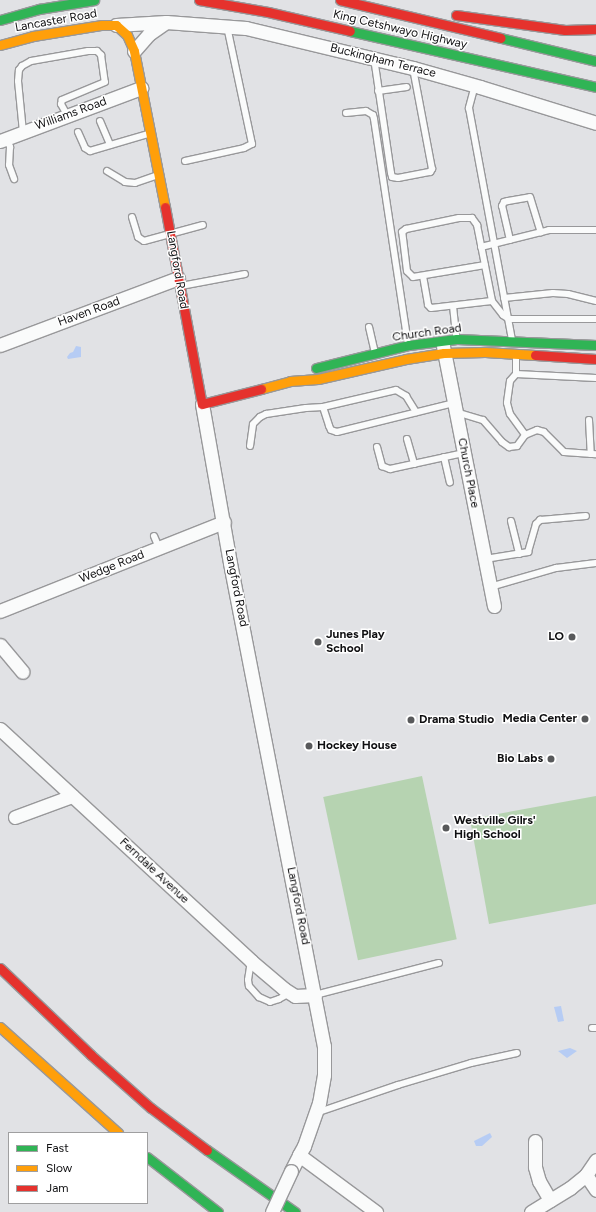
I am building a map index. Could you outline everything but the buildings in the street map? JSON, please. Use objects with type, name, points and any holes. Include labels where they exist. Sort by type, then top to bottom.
[{"type":"main road","points":[[0,20],[39,9],[94,0]]},
{"type":"main road","name":"King Cetshwayo Highway","points":[[199,0],[268,12],[380,52],[596,87]]},
{"type":"main road","name":"King Cetshwayo Highway","points":[[340,0],[596,61]]},
{"type":"main road","points":[[371,7],[442,13],[565,30],[596,29]]},
{"type":"main road","name":"Lancaster Road","points":[[0,45],[33,36],[102,25],[116,25]]},
{"type":"main road","name":"Langford Road","points":[[116,25],[127,35],[134,51],[171,234],[202,404]]},
{"type":"main road","points":[[380,52],[554,88]]},
{"type":"main road","name":"Church Road","points":[[290,381],[314,369],[409,346],[457,338],[596,345]]},
{"type":"main road","name":"Church Road","points":[[202,404],[290,381],[318,379],[378,367],[412,358],[444,353],[516,354],[596,359]]},
{"type":"main road","points":[[0,968],[151,1108],[198,1144],[294,1212]]},
{"type":"main road","points":[[0,1027],[117,1132]]},
{"type":"main road","points":[[148,1158],[218,1212]]},
{"type":"street","name":"Buckingham Terrace","points":[[116,25],[166,22],[227,26],[380,52],[413,68],[475,85],[596,123]]},
{"type":"street","points":[[134,51],[149,34],[166,22]]},
{"type":"street","name":"Williams Road","points":[[3,139],[141,88]]},
{"type":"street","name":"Haven Road","points":[[0,345],[179,283]]},
{"type":"street","name":"Church Place","points":[[442,340],[494,606]]},
{"type":"street","name":"Langford Road","points":[[202,404],[324,1046],[324,1065],[316,1113],[304,1146],[272,1212]]},
{"type":"street","name":"Wedge Road","points":[[0,611],[157,542],[224,522]]},
{"type":"street","points":[[0,646],[23,672]]},
{"type":"street","name":"Ferndale Avenue","points":[[0,729],[251,961],[290,993]]},
{"type":"street","points":[[15,817],[72,796]]},
{"type":"street","points":[[290,993],[300,997],[315,995]]},
{"type":"street","points":[[535,1141],[535,1167],[539,1180],[550,1200]]},
{"type":"street","points":[[299,1155],[376,1212]]},
{"type":"street","points":[[531,1212],[586,1175],[596,1160]]},
{"type":"street","points":[[586,1175],[596,1190]]},
{"type":"lane","points":[[185,161],[244,148],[252,144],[227,26]]},
{"type":"lane","points":[[23,132],[18,81],[19,70],[22,66],[38,60],[88,51],[97,51],[102,55],[105,82],[62,100],[61,104],[66,115]]},
{"type":"lane","points":[[380,52],[378,91],[392,177],[401,178],[430,172],[432,168],[413,68]]},
{"type":"lane","points":[[475,85],[469,108],[512,340]]},
{"type":"lane","points":[[378,91],[407,87]]},
{"type":"lane","points":[[346,112],[366,111],[373,115],[412,358]]},
{"type":"lane","points":[[100,121],[110,145]]},
{"type":"lane","points":[[78,132],[85,148],[88,150],[151,133]]},
{"type":"lane","points":[[3,139],[10,147],[9,165],[14,179]]},
{"type":"lane","points":[[107,171],[122,180],[135,183],[159,175]]},
{"type":"lane","points":[[510,240],[502,206],[504,202],[530,197],[540,232]]},
{"type":"lane","points":[[132,217],[140,240],[144,242],[203,225]]},
{"type":"lane","points":[[485,265],[413,277],[408,274],[401,236],[403,230],[459,218],[469,218],[475,221],[477,225],[481,246],[485,265],[492,301],[500,313],[509,319],[596,319]]},
{"type":"lane","points":[[481,246],[540,232],[560,229],[596,230]]},
{"type":"lane","points":[[179,283],[204,282],[245,274]]},
{"type":"lane","points":[[423,276],[429,307],[435,308],[492,301]]},
{"type":"lane","points":[[504,298],[553,293],[568,294],[596,301]]},
{"type":"lane","points":[[454,306],[458,352]]},
{"type":"lane","points":[[369,327],[378,367]]},
{"type":"lane","points":[[516,354],[516,374],[510,381],[507,403],[510,414],[525,435]]},
{"type":"lane","points":[[516,374],[596,378]]},
{"type":"lane","points":[[250,446],[253,424],[260,417],[294,409],[323,407],[396,390],[406,396],[416,412]]},
{"type":"lane","points":[[323,407],[328,426],[331,430],[337,432],[416,412],[455,407],[483,420],[502,442],[509,447],[517,446],[525,435],[532,431],[540,431],[550,437],[564,452],[594,454],[589,420]]},
{"type":"lane","points":[[407,439],[414,464]]},
{"type":"lane","points":[[377,447],[384,468],[392,469],[464,453]]},
{"type":"lane","points":[[444,457],[450,482]]},
{"type":"lane","points":[[485,559],[528,552],[530,550],[536,524],[540,520],[586,516]]},
{"type":"lane","points":[[511,521],[519,554]]},
{"type":"lane","points":[[490,587],[556,568],[596,563]]},
{"type":"lane","points":[[251,961],[248,980],[249,986],[259,997],[270,1002],[290,993]]},
{"type":"lane","points":[[315,995],[439,963]]},
{"type":"lane","points":[[316,1113],[457,1067],[517,1053]]},
{"type":"green space","points":[[422,776],[457,939],[358,960],[323,797]]},
{"type":"green space","points":[[596,796],[596,904],[489,924],[470,819]]},
{"type":"water","points":[[76,346],[81,347],[81,357],[68,359],[67,357],[73,352]]},
{"type":"water","points":[[561,1006],[564,1021],[558,1022],[554,1007]]},
{"type":"water","points":[[570,1048],[577,1051],[567,1058],[558,1051]]},
{"type":"water","points":[[490,1133],[492,1137],[482,1146],[476,1146],[474,1141]]},
{"type":"traffic: fast","points":[[0,20],[39,9],[94,0]]},
{"type":"traffic: fast","points":[[350,31],[596,87]]},
{"type":"traffic: fast","points":[[501,38],[596,61]]},
{"type":"traffic: fast","points":[[316,368],[409,345],[457,339],[596,345]]},
{"type":"traffic: fast","points":[[207,1150],[295,1212]]},
{"type":"traffic: fast","points":[[148,1158],[218,1212]]},
{"type":"traffic: slow","points":[[0,45],[33,36],[102,25],[116,25],[127,35],[134,51],[165,207]]},
{"type":"traffic: slow","points":[[261,389],[290,381],[318,379],[406,359],[444,353],[485,352],[535,355]]},
{"type":"traffic: slow","points":[[0,1027],[117,1132]]},
{"type":"traffic: jam","points":[[199,0],[268,12],[350,31]]},
{"type":"traffic: jam","points":[[340,0],[501,38]]},
{"type":"traffic: jam","points":[[456,15],[565,30],[596,29]]},
{"type":"traffic: jam","points":[[165,207],[202,404],[261,389]]},
{"type":"traffic: jam","points":[[535,355],[596,359]]},
{"type":"traffic: jam","points":[[0,968],[91,1055],[151,1108],[207,1150]]},
{"type":"place","name":"LO","points":[[572,637]]},
{"type":"place","name":"Junes Play School","points":[[318,642]]},
{"type":"place","name":"Media Center","points":[[585,719]]},
{"type":"place","name":"Drama Studio","points":[[411,720]]},
{"type":"place","name":"Hockey House","points":[[309,746]]},
{"type":"place","name":"Bio Labs","points":[[551,759]]},
{"type":"place","name":"Westville Gilrs' High School","points":[[446,828]]}]
